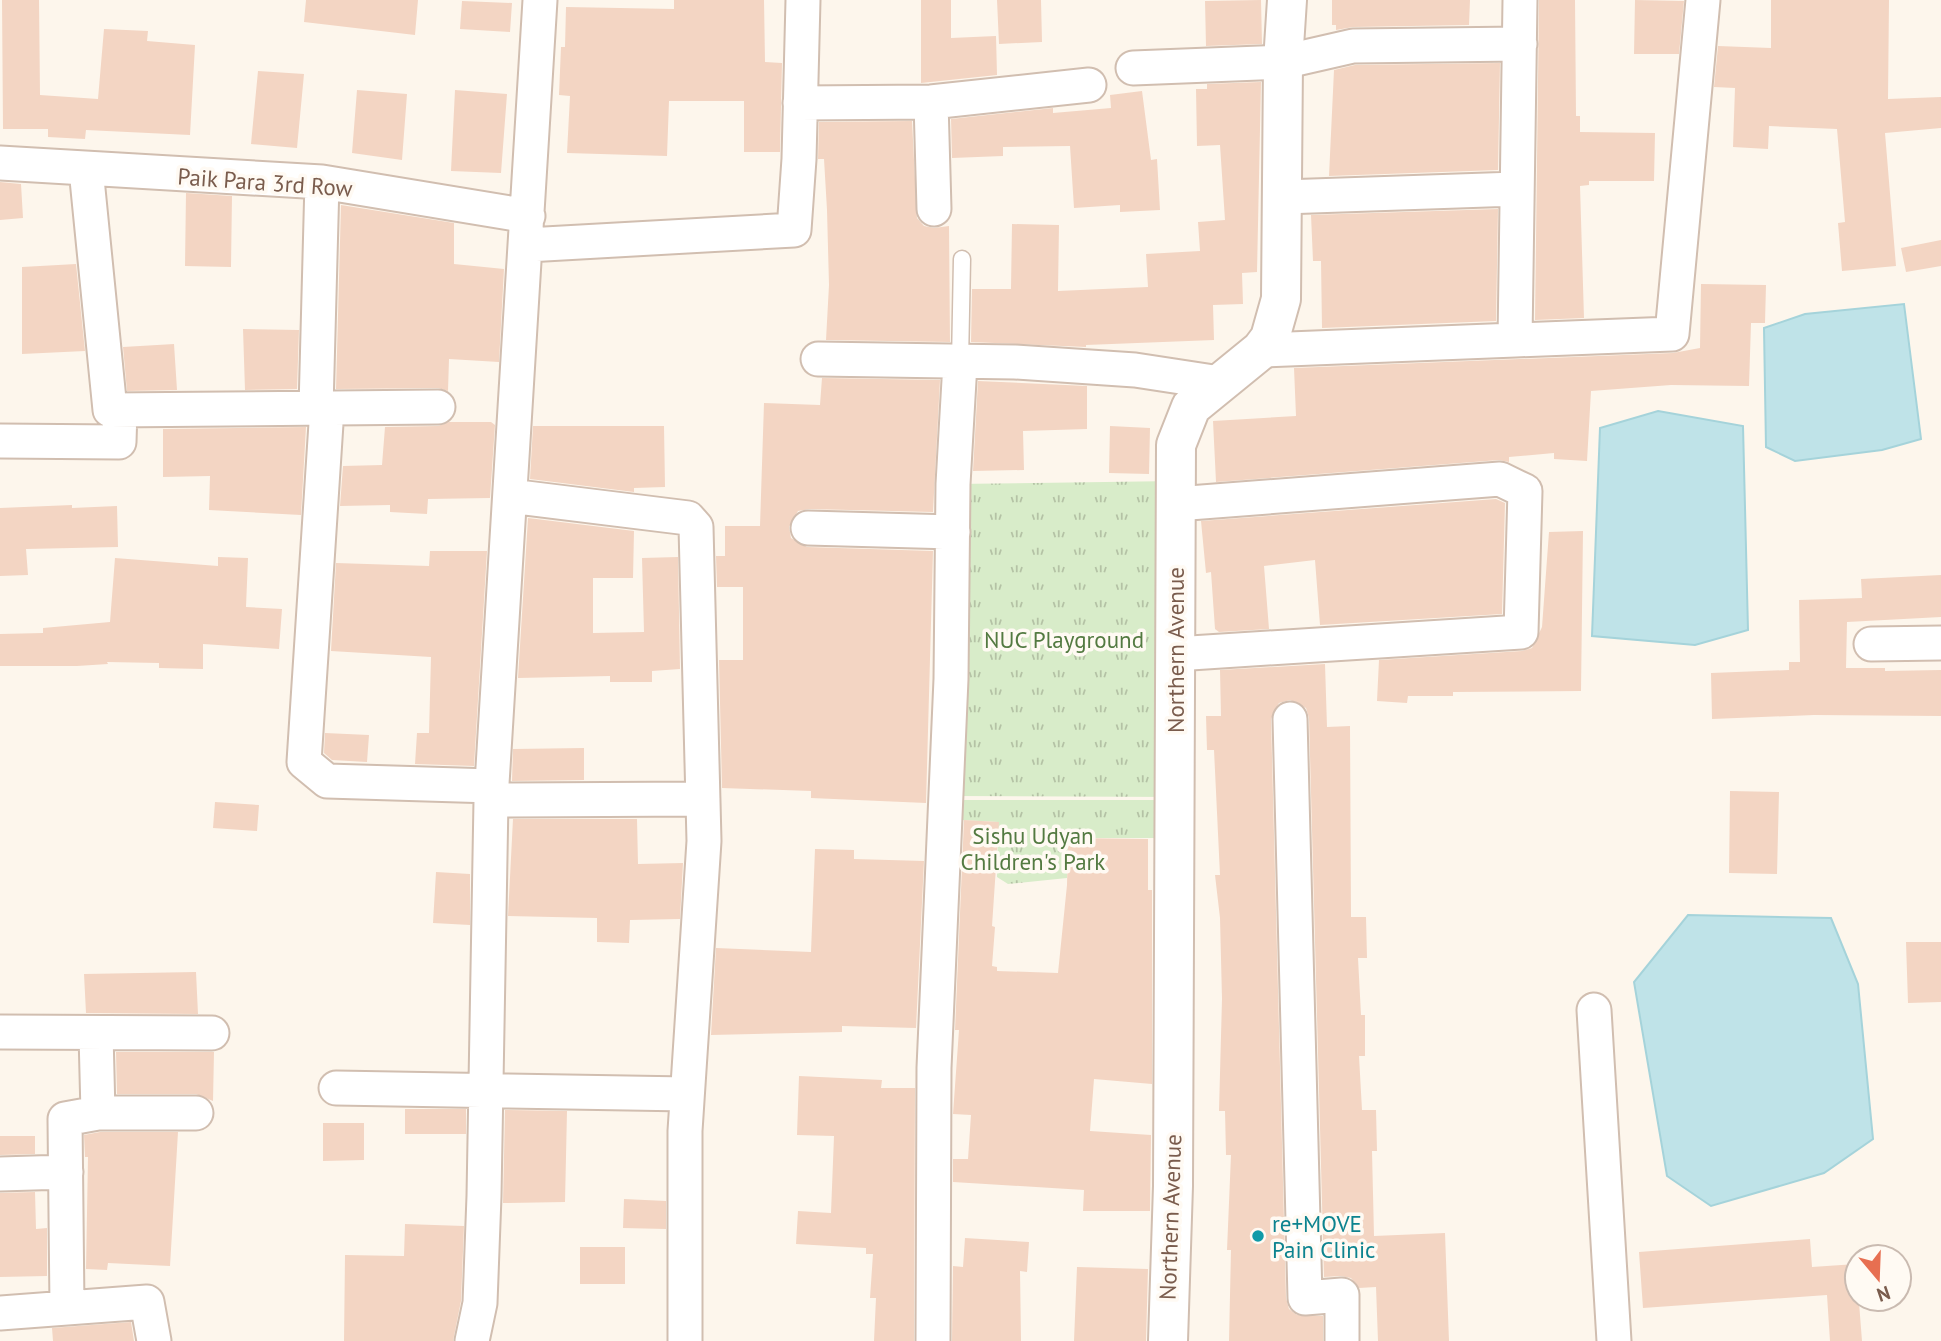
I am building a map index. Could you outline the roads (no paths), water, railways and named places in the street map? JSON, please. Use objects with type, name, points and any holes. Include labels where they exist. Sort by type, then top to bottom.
[{"type":"street","points":[[472,1341],[480,1303],[491,793],[540,0]]},
{"type":"street","points":[[803,0],[800,103],[931,102],[1088,85]]},
{"type":"street","name":"Northern Avenue","points":[[1168,1341],[1173,1186],[1176,445],[1191,407],[1261,350],[1270,338],[1282,299],[1283,62],[1287,0]]},
{"type":"street","points":[[1515,340],[1520,0]]},
{"type":"street","points":[[1261,350],[1672,334],[1703,0]]},
{"type":"street","points":[[1133,68],[1283,62],[1353,46],[1520,44]]},
{"type":"street","points":[[931,102],[934,209]]},
{"type":"street","name":"Paik Para 3rd Row","points":[[0,163],[322,182],[527,230],[794,230],[800,103]]},
{"type":"street","points":[[86,169],[110,410],[438,407]]},
{"type":"street","points":[[322,182],[321,408],[304,762],[327,781],[491,793],[703,799]]},
{"type":"street","points":[[1283,197],[1516,189]]},
{"type":"street","points":[[818,359],[1135,370],[1220,383]]},
{"type":"street","points":[[933,1341],[934,1068],[951,679],[953,532],[960,362]]},
{"type":"street","points":[[0,442],[119,442],[120,410]]},
{"type":"street","points":[[1175,504],[1500,479],[1525,491],[1521,632],[1175,654]]},
{"type":"street","points":[[510,496],[693,521],[704,841],[687,1094],[684,1341]]},
{"type":"street","points":[[808,528],[953,532]]},
{"type":"street","points":[[1871,644],[1941,643]]},
{"type":"street","points":[[1290,719],[1305,1298],[1342,1294],[1342,1341]]},
{"type":"street","points":[[1594,1010],[1614,1341]]},
{"type":"street","points":[[0,1032],[212,1033]]},
{"type":"street","points":[[96,1034],[98,1113]]},
{"type":"street","points":[[336,1088],[687,1094]]},
{"type":"street","points":[[67,1308],[65,1119],[98,1113],[196,1113]]},
{"type":"street","points":[[0,1174],[66,1172]]},
{"type":"street","points":[[0,1312],[147,1302],[154,1341]]},
{"type":"lane","points":[[960,362],[962,260]]},
{"type":"water","points":[[1904,304],[1921,439],[1882,450],[1795,461],[1766,447],[1764,328],[1805,314]]},
{"type":"water","points":[[1658,411],[1743,426],[1748,630],[1695,645],[1592,636],[1600,428]]},
{"type":"water","points":[[1688,915],[1831,918],[1858,984],[1873,1139],[1824,1173],[1711,1206],[1667,1176],[1634,982]]},
{"type":"place","name":"re+MOVE Pain Clinic","points":[[1258,1236]]},
{"type":"park label","name":"NUC Playground","points":[[1064,639]]},
{"type":"park label","name":"Sishu Udyan Children's Park","points":[[1033,848]]}]
